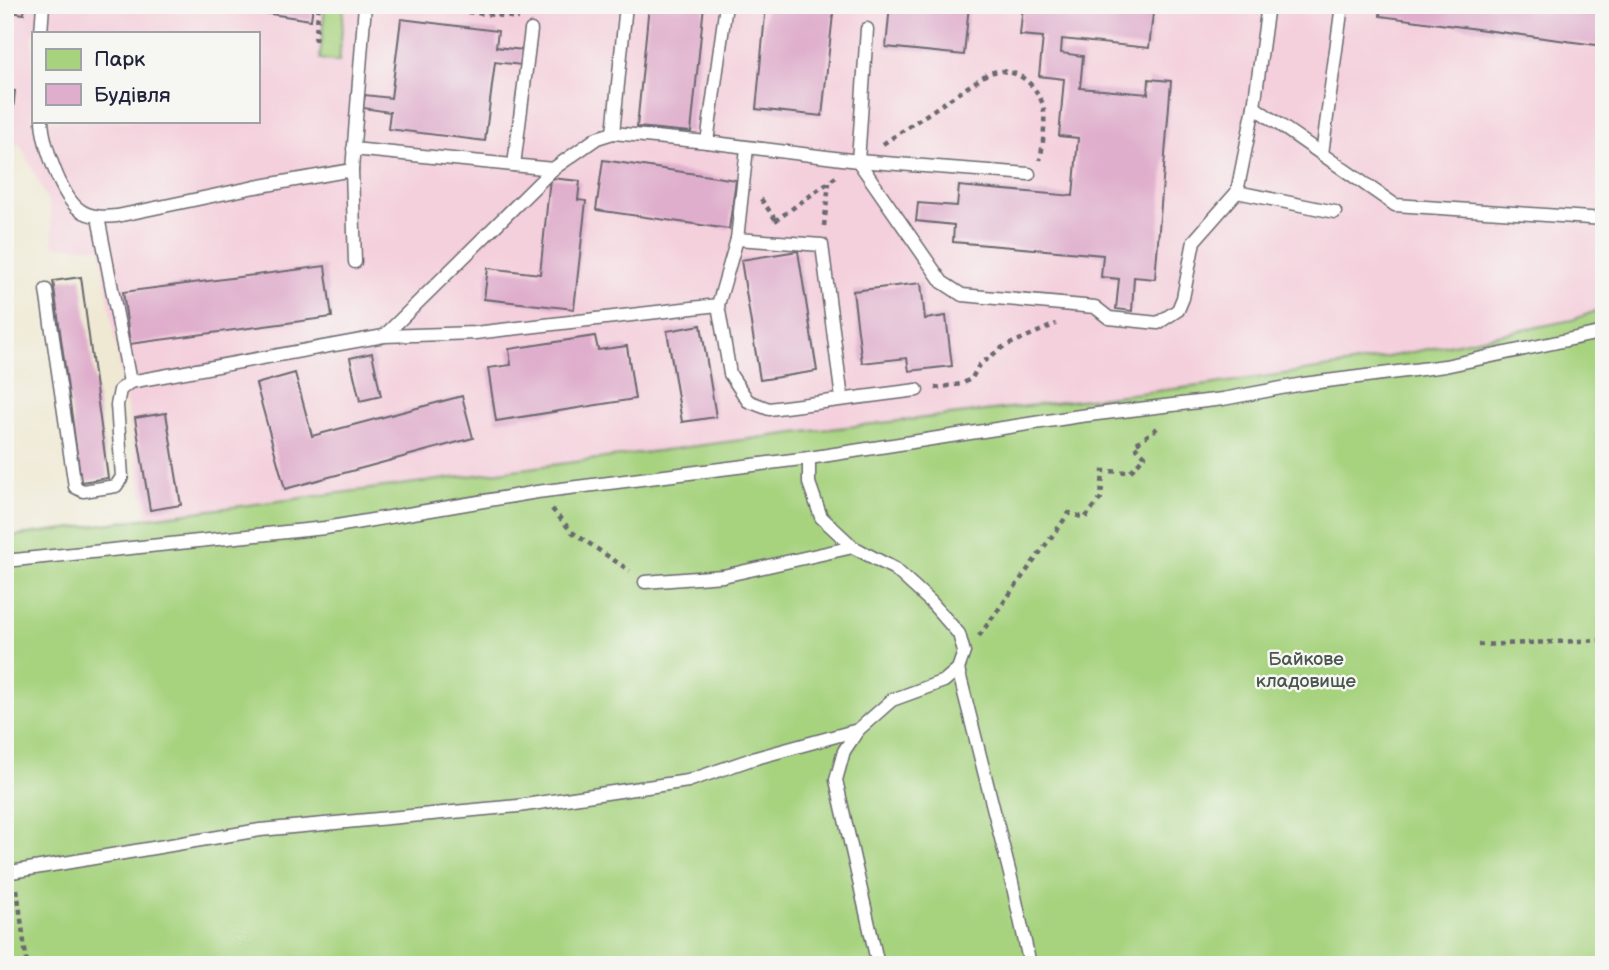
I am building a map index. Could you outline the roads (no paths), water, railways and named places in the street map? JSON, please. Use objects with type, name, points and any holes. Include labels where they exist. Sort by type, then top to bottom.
[{"type":"lane","points":[[41,32],[43,5]]},
{"type":"lane","points":[[355,262],[352,170],[365,5]]},
{"type":"lane","points":[[612,133],[626,5]]},
{"type":"lane","points":[[707,142],[726,5]]},
{"type":"lane","points":[[867,29],[858,161],[942,282],[962,295],[1096,307],[1109,318],[1158,323],[1178,310],[1183,298],[1194,241],[1237,192],[1254,107],[1268,5]]},
{"type":"lane","points":[[1321,154],[1342,5]]},
{"type":"lane","points":[[514,165],[531,30]]},
{"type":"lane","points":[[1254,107],[1395,205],[1604,219]]},
{"type":"lane","points":[[42,122],[42,134],[65,193],[80,211],[98,217],[117,216],[352,170]]},
{"type":"lane","points":[[384,336],[553,169],[597,138],[612,133],[858,161],[1029,174]]},
{"type":"lane","points":[[747,148],[743,239],[718,305],[730,374],[748,401],[769,409],[917,390]]},
{"type":"lane","points":[[354,149],[553,169]]},
{"type":"lane","points":[[1237,192],[1335,212]]},
{"type":"lane","points":[[98,217],[130,382]]},
{"type":"lane","points":[[743,239],[822,245],[842,399]]},
{"type":"lane","points":[[46,289],[75,487],[83,491],[116,486],[121,477],[117,405],[120,390],[130,382],[384,336],[475,333],[718,305]]},
{"type":"lane","points":[[5,561],[325,528],[537,492],[809,458],[1080,416],[1445,366],[1604,332]]},
{"type":"lane","points":[[809,458],[810,483],[821,517],[853,547],[895,569],[931,602],[959,634],[964,652],[958,669],[944,681],[892,700],[858,730],[844,751],[835,780],[878,965]]},
{"type":"lane","points":[[645,582],[723,576],[853,547]]},
{"type":"lane","points":[[958,669],[1011,878],[1030,965]]},
{"type":"lane","points":[[10,872],[260,830],[518,806],[688,781],[752,759],[858,730]]},
{"type":"park label","name":"Байкове кладовище","points":[[1306,669]]}]
